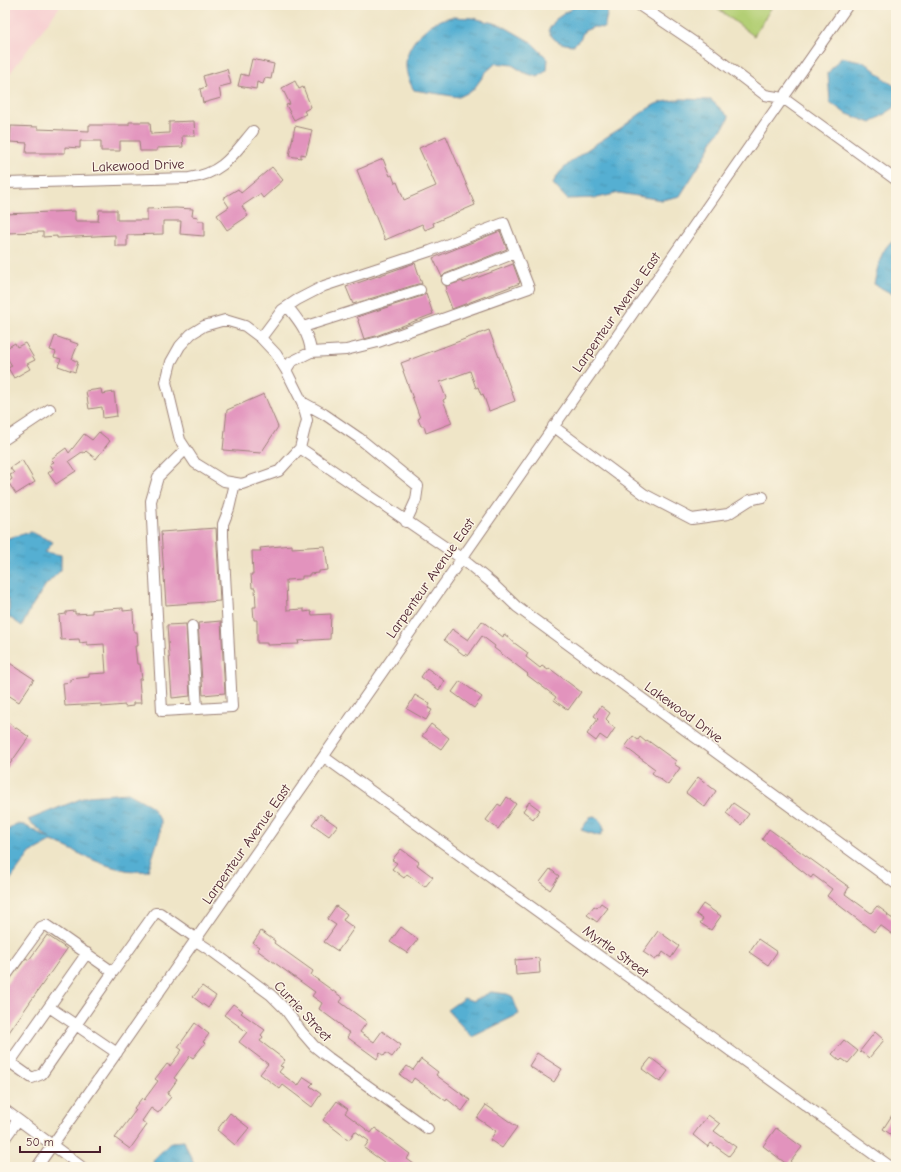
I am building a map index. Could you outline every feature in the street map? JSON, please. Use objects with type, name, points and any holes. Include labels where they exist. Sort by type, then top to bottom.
[{"type":"street","points":[[639,5],[710,53],[765,95],[783,98],[896,180]]},
{"type":"street","name":"Larpenteur Avenue East","points":[[37,1167],[848,5]]},
{"type":"street","name":"Lakewood Drive","points":[[5,183],[200,177],[222,166],[253,131]]},
{"type":"street","points":[[261,338],[282,310],[324,286],[423,254],[504,224],[528,288],[378,342],[346,350],[311,352],[291,362],[286,370]]},
{"type":"street","points":[[447,280],[515,253]]},
{"type":"street","points":[[303,327],[420,290]]},
{"type":"street","points":[[288,306],[303,327],[310,341],[311,352]]},
{"type":"street","points":[[224,320],[245,326],[261,338],[276,354],[302,402],[307,420],[300,448],[279,471],[242,484],[224,481],[195,463],[180,440],[166,382],[170,362],[180,346],[191,334],[204,326],[224,320]]},
{"type":"street","points":[[302,402],[324,414],[360,438],[418,486],[416,500],[406,522]]},
{"type":"street","points":[[5,438],[50,409]]},
{"type":"street","points":[[553,426],[644,494],[692,519],[728,514],[750,500],[763,497]]},
{"type":"street","name":"Lakewood Drive","points":[[300,448],[406,522],[461,558],[492,584],[517,608],[896,884]]},
{"type":"street","points":[[186,450],[158,477],[151,501],[162,711],[232,707],[223,524],[236,483]]},
{"type":"street","points":[[192,626],[197,709]]},
{"type":"street","name":"Myrtle Street","points":[[324,757],[891,1167]]},
{"type":"street","name":"Currie Street","points":[[113,972],[155,913],[160,913],[271,995],[285,1009],[314,1046],[428,1129]]},
{"type":"street","points":[[5,977],[40,926],[46,925],[87,953],[113,972],[42,1074],[32,1078],[8,1061],[49,1007],[87,953]]},
{"type":"street","points":[[49,1007],[117,1053]]},
{"type":"street","points":[[5,1110],[82,1167]]},
{"type":"street","points":[[5,1138],[18,1120]]},
{"type":"shaded area","points":[[5,5],[61,5],[5,80]]},
{"type":"green space","points":[[713,5],[773,5],[754,36]]},
{"type":"water","points":[[577,5],[609,6],[604,28],[594,27],[584,31],[580,39],[574,45],[558,42],[548,31],[556,19]]},
{"type":"water","points":[[451,17],[473,18],[501,25],[531,42],[548,59],[547,70],[538,77],[525,73],[512,65],[496,63],[486,72],[473,90],[459,97],[414,90],[409,80],[406,63],[411,47],[416,39],[431,25]]},
{"type":"water","points":[[841,57],[865,62],[896,87],[896,103],[894,108],[871,123],[845,113],[830,102],[828,73]]},
{"type":"water","points":[[681,99],[711,100],[729,117],[725,125],[714,138],[704,158],[680,196],[662,200],[619,193],[597,198],[567,199],[553,184],[563,169],[582,153],[646,110],[660,103]]},
{"type":"water","points":[[896,238],[896,296],[874,284],[880,258],[886,247]]},
{"type":"water","points":[[31,532],[53,542],[45,552],[61,555],[61,570],[45,586],[32,606],[22,626],[9,617],[9,603],[5,594],[5,544],[8,538]]},
{"type":"water","points":[[128,793],[150,805],[161,821],[160,834],[148,871],[135,871],[110,866],[52,841],[30,853],[8,883],[5,879],[5,832],[16,824],[24,825],[50,839],[28,820],[88,796]]},
{"type":"water","points":[[594,816],[600,820],[604,828],[600,836],[581,830],[590,817]]},
{"type":"water","points":[[491,992],[512,996],[519,1014],[472,1037],[447,1010],[464,998],[473,1001]]},
{"type":"water","points":[[184,1141],[195,1167],[154,1167],[153,1160],[171,1142]]},
{"type":"building","points":[[252,59],[274,64],[271,79],[265,78],[263,84],[257,82],[256,89],[238,86],[241,74],[248,76]]},
{"type":"building","points":[[227,69],[231,84],[219,87],[221,98],[203,103],[200,89],[206,87],[203,76]]},
{"type":"building","points":[[295,81],[299,89],[303,87],[311,107],[304,111],[306,114],[294,120],[286,105],[290,104],[282,88]]},
{"type":"building","points":[[194,121],[195,136],[182,136],[183,147],[157,148],[157,151],[140,151],[139,141],[120,141],[120,151],[101,151],[101,141],[80,141],[80,148],[65,147],[65,153],[26,153],[27,143],[10,142],[11,126],[38,127],[38,129],[89,131],[89,125],[129,125],[129,122],[150,122],[151,134],[169,133],[169,122]]},
{"type":"building","points":[[295,126],[312,130],[306,155],[301,154],[301,158],[289,156]]},
{"type":"building","points":[[446,136],[475,205],[433,223],[434,226],[425,230],[422,224],[385,240],[357,170],[383,159],[390,176],[392,175],[395,183],[397,182],[404,200],[436,186],[419,148]]},
{"type":"building","points":[[272,167],[283,180],[263,198],[260,194],[242,206],[248,216],[227,230],[217,215],[229,207],[223,198],[238,189],[241,193]]},
{"type":"building","points":[[147,209],[193,209],[192,216],[198,217],[197,221],[204,221],[204,236],[180,234],[181,221],[163,221],[163,234],[127,235],[127,246],[115,246],[115,235],[57,238],[57,236],[43,237],[43,232],[5,233],[5,214],[75,211],[75,221],[98,221],[99,210],[117,210],[117,220],[147,220]]},
{"type":"building","points":[[500,231],[507,249],[445,274],[442,277],[433,258]]},
{"type":"building","points":[[415,263],[422,284],[353,304],[346,287]]},
{"type":"building","points":[[513,264],[520,283],[452,309],[445,290],[447,289],[446,286],[463,281],[463,283]]},
{"type":"building","points":[[426,293],[433,314],[376,336],[364,339],[357,317],[422,296]]},
{"type":"building","points":[[489,330],[515,401],[489,411],[483,394],[481,395],[478,387],[476,388],[470,371],[440,382],[446,398],[443,400],[452,423],[426,433],[424,426],[421,426],[418,419],[420,418],[401,363]]},
{"type":"building","points":[[55,336],[78,344],[72,359],[78,362],[75,372],[58,366],[61,359],[54,357],[56,352],[50,350]]},
{"type":"building","points":[[15,343],[17,347],[25,343],[35,360],[27,364],[30,369],[14,378],[8,368],[12,366],[5,354],[5,349]]},
{"type":"building","points":[[101,389],[102,394],[114,392],[117,416],[103,418],[102,407],[89,409],[86,391]]},
{"type":"building","points":[[264,394],[278,427],[261,453],[223,450],[227,410]]},
{"type":"building","points":[[99,432],[110,441],[96,459],[86,451],[84,453],[82,452],[69,461],[76,471],[56,484],[48,473],[53,469],[50,464],[54,462],[51,459],[66,448],[69,453],[84,434],[92,440]]},
{"type":"building","points":[[22,460],[35,482],[16,494],[8,482],[12,479],[10,475],[14,473],[10,468]]},
{"type":"building","points":[[216,528],[220,601],[166,605],[161,532]]},
{"type":"building","points":[[292,545],[292,548],[325,546],[328,570],[309,574],[309,576],[302,576],[302,579],[286,580],[287,610],[304,609],[304,612],[311,611],[312,615],[331,614],[330,639],[298,641],[299,644],[267,645],[267,643],[257,643],[257,620],[254,620],[253,607],[256,607],[255,588],[252,588],[251,574],[253,574],[252,551],[261,551],[260,548]]},
{"type":"building","points":[[123,608],[123,611],[133,610],[134,632],[137,632],[138,646],[135,646],[137,664],[140,664],[142,679],[139,679],[141,703],[133,703],[133,706],[125,707],[125,705],[102,707],[102,704],[65,706],[63,683],[71,682],[71,679],[89,677],[89,674],[106,673],[104,644],[87,645],[87,642],[80,643],[79,639],[61,640],[59,615],[66,614],[66,612],[75,611],[75,614],[92,613],[92,610]]},
{"type":"building","points":[[221,621],[225,693],[203,695],[198,623]]},
{"type":"building","points":[[482,621],[503,637],[504,634],[528,653],[526,657],[540,668],[542,666],[548,670],[549,668],[581,692],[568,710],[554,700],[556,697],[494,648],[495,646],[482,636],[468,656],[465,654],[464,655],[444,640],[452,629],[468,640]]},
{"type":"building","points":[[186,624],[190,696],[172,698],[167,625]]},
{"type":"building","points":[[5,660],[34,679],[19,702],[5,693]]},
{"type":"building","points":[[427,668],[445,681],[439,690],[421,677]]},
{"type":"building","points":[[460,681],[482,697],[474,708],[452,692]]},
{"type":"building","points":[[415,695],[430,704],[428,708],[432,710],[426,720],[407,709]]},
{"type":"building","points":[[601,706],[610,713],[606,719],[609,722],[608,723],[615,728],[607,740],[600,735],[596,741],[587,734],[598,719],[594,716]]},
{"type":"building","points":[[5,720],[29,737],[5,771]]},
{"type":"building","points":[[431,724],[449,738],[441,749],[422,736]]},
{"type":"building","points":[[633,736],[638,740],[640,737],[646,742],[647,740],[676,761],[674,764],[680,768],[668,785],[652,773],[655,769],[625,747]]},
{"type":"building","points":[[698,777],[716,791],[705,807],[686,793]]},
{"type":"building","points":[[507,797],[516,804],[498,829],[486,820],[498,804],[501,806]]},
{"type":"building","points":[[529,802],[540,810],[533,819],[523,811]]},
{"type":"building","points":[[733,803],[749,814],[741,825],[726,813]]},
{"type":"building","points":[[320,814],[337,826],[329,836],[312,824]]},
{"type":"building","points":[[769,829],[849,887],[845,894],[871,913],[877,906],[888,914],[887,915],[896,921],[896,937],[880,925],[874,932],[827,896],[832,889],[813,875],[811,878],[762,839]]},
{"type":"building","points":[[401,849],[419,862],[417,865],[433,877],[425,887],[407,874],[404,878],[392,869],[397,863],[392,860]]},
{"type":"building","points":[[550,869],[559,876],[550,890],[540,882]]},
{"type":"building","points":[[601,903],[608,908],[597,922],[587,915],[594,906],[597,908]]},
{"type":"building","points":[[703,904],[721,916],[711,930],[700,923],[703,919],[696,914]]},
{"type":"building","points":[[336,906],[347,914],[343,920],[354,928],[338,951],[324,942],[336,925],[327,919]]},
{"type":"building","points":[[401,927],[418,939],[407,953],[390,942]]},
{"type":"building","points":[[261,931],[275,941],[274,943],[313,971],[311,975],[343,998],[340,1002],[367,1022],[360,1032],[374,1042],[382,1031],[401,1045],[392,1057],[386,1053],[384,1056],[380,1053],[377,1059],[347,1037],[350,1033],[319,1009],[322,1003],[312,996],[315,992],[257,950],[259,947],[253,943]]},
{"type":"building","points":[[658,931],[679,946],[671,958],[663,952],[660,957],[658,956],[655,960],[643,952]]},
{"type":"building","points":[[47,935],[67,949],[5,1038],[5,986],[26,958],[29,960]]},
{"type":"building","points":[[758,939],[777,952],[768,965],[749,952]]},
{"type":"building","points":[[539,958],[540,973],[516,975],[515,960]]},
{"type":"building","points":[[202,986],[216,996],[208,1008],[193,997]]},
{"type":"building","points":[[233,1004],[243,1011],[241,1013],[265,1030],[261,1035],[263,1037],[260,1041],[285,1060],[280,1066],[283,1067],[279,1072],[298,1086],[304,1077],[313,1083],[310,1086],[321,1094],[312,1107],[283,1085],[280,1089],[260,1074],[268,1064],[239,1042],[247,1032],[224,1015]]},
{"type":"building","points":[[195,1023],[209,1034],[203,1042],[205,1043],[193,1058],[190,1056],[174,1078],[177,1080],[167,1094],[171,1097],[158,1113],[151,1108],[142,1121],[147,1125],[130,1149],[115,1138],[136,1110],[134,1108],[142,1098],[144,1100],[158,1081],[155,1079],[167,1064],[170,1066],[182,1050],[178,1047]]},
{"type":"building","points":[[875,1032],[884,1040],[869,1058],[860,1051]]},
{"type":"building","points":[[844,1040],[858,1051],[848,1063],[842,1059],[840,1061],[832,1054]]},
{"type":"building","points":[[537,1053],[562,1069],[554,1082],[529,1066]]},
{"type":"building","points":[[651,1058],[668,1071],[660,1082],[642,1069]]},
{"type":"building","points":[[421,1059],[438,1072],[436,1075],[470,1100],[462,1111],[447,1099],[446,1101],[414,1078],[411,1083],[400,1075],[407,1066],[413,1070]]},
{"type":"building","points":[[337,1101],[348,1109],[345,1113],[371,1133],[375,1128],[410,1154],[407,1159],[418,1167],[391,1167],[364,1148],[369,1141],[355,1131],[349,1140],[323,1120]]},
{"type":"building","points":[[486,1105],[517,1127],[502,1148],[490,1140],[496,1131],[477,1118]]},
{"type":"building","points":[[896,1109],[896,1138],[883,1129]]},
{"type":"building","points":[[230,1113],[249,1128],[235,1145],[217,1130]]},
{"type":"building","points":[[708,1115],[720,1124],[714,1131],[736,1147],[729,1156],[711,1143],[708,1147],[693,1135]]},
{"type":"building","points":[[776,1128],[802,1147],[788,1165],[763,1146]]}]
